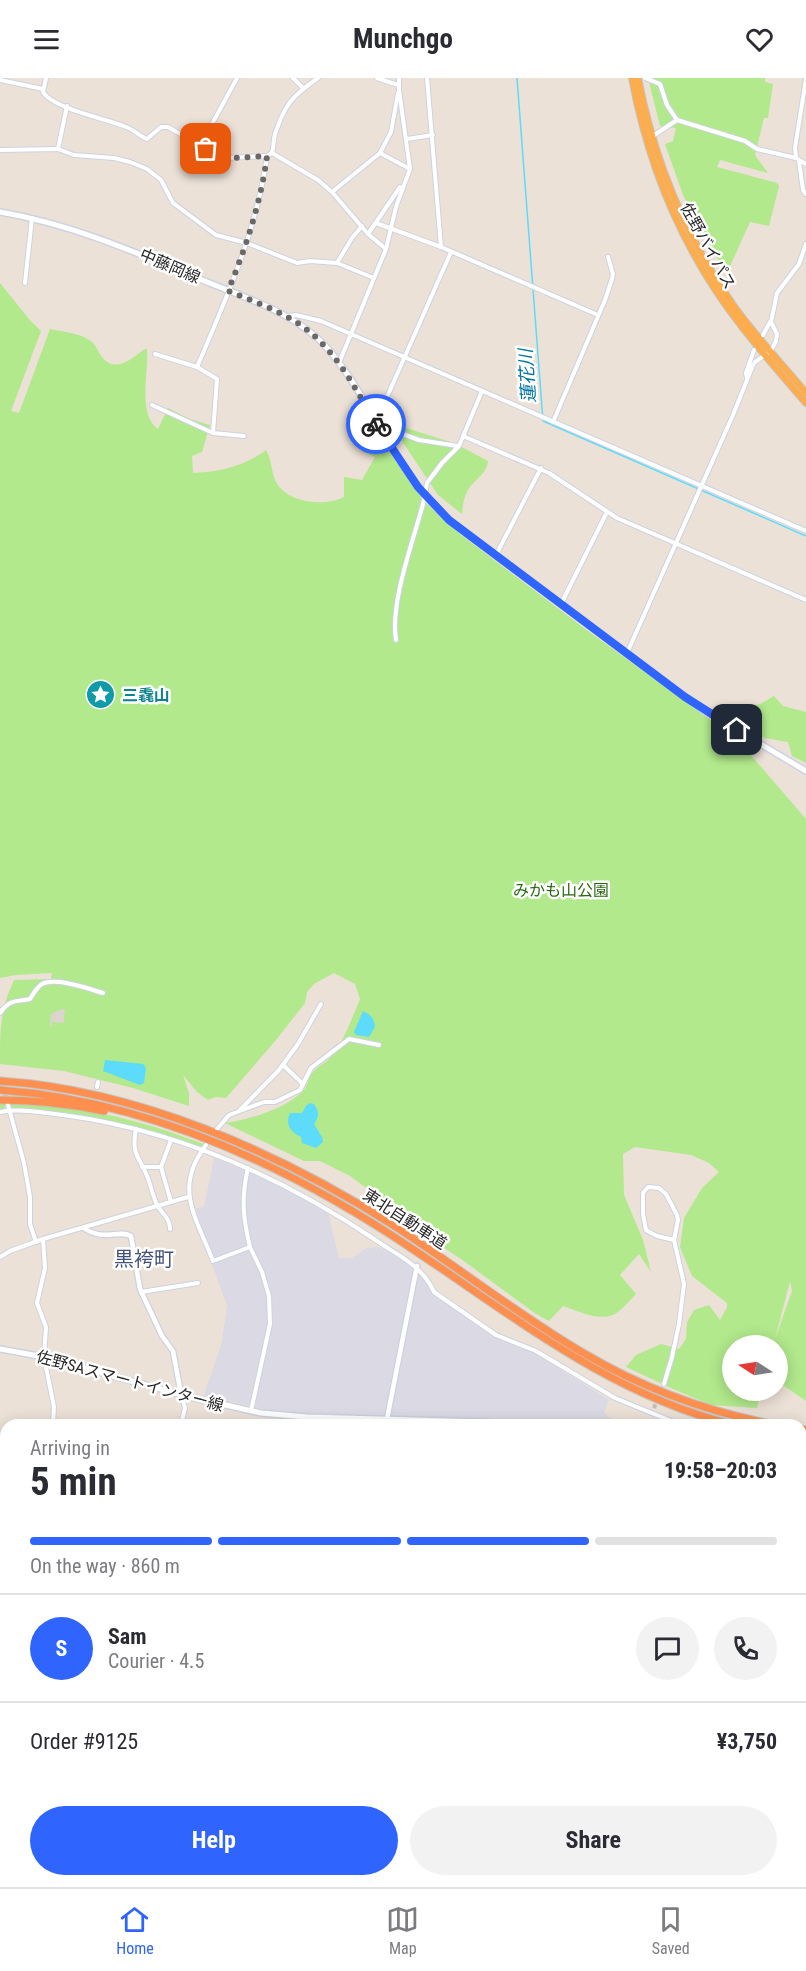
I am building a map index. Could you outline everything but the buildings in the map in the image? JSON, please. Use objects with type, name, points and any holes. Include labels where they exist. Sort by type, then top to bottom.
[{"type":"highway","name":"佐野バイパス","points":[[632,78],[648,148],[672,211],[687,242],[715,289],[768,353],[806,393]]},
{"type":"highway","name":"佐野バイパス","points":[[638,78],[651,137],[668,188],[701,256],[733,305],[806,403]]},
{"type":"highway","name":"東北自動車道","points":[[0,1081],[63,1088],[126,1103],[184,1122],[248,1147],[306,1175],[374,1213],[539,1325],[609,1368],[685,1401],[749,1419]]},
{"type":"highway","name":"東北自動車道","points":[[0,1090],[69,1098],[145,1118],[236,1152],[326,1195],[388,1232],[566,1353],[615,1381],[682,1409],[714,1419]]},
{"type":"highway","points":[[0,1100],[19,1099],[76,1106],[145,1118]]},
{"type":"main road","name":"中藤岡線","points":[[0,212],[32,218],[122,246],[286,316],[307,329],[320,340],[339,363],[408,474],[449,520],[703,710],[806,771]]},
{"type":"main road","name":"佐野SAスマートインター線","points":[[0,1349],[44,1357],[251,1411],[281,1415],[387,1419]]},
{"type":"street","points":[[46,78],[43,89],[46,97],[86,115],[127,127],[147,138],[161,127],[168,127],[219,156],[227,158],[269,155],[318,180],[332,192],[368,234],[386,249]]},
{"type":"street","points":[[200,146],[237,78]]},
{"type":"street","points":[[292,78],[303,88]]},
{"type":"street","points":[[197,367],[246,243],[274,137],[286,108],[294,95],[318,78]]},
{"type":"street","points":[[377,78],[398,87]]},
{"type":"street","points":[[332,192],[380,153],[391,132],[399,78]]},
{"type":"street","points":[[427,78],[441,247]]},
{"type":"street","points":[[645,78],[660,84],[667,105],[677,120],[745,141],[757,149],[798,159],[806,165]]},
{"type":"street","points":[[806,79],[795,148],[803,190],[806,194]]},
{"type":"street","points":[[0,80],[43,89]]},
{"type":"street","points":[[368,234],[403,184],[410,169],[398,87]]},
{"type":"street","points":[[58,149],[67,106]]},
{"type":"street","points":[[651,137],[677,120]]},
{"type":"street","points":[[407,139],[433,135]]},
{"type":"street","points":[[0,150],[58,149],[74,155],[114,158],[147,169],[161,180],[173,203],[216,235],[246,243],[297,263],[310,261],[337,263],[374,278]]},
{"type":"street","points":[[380,153],[410,169]]},
{"type":"street","points":[[339,363],[386,249],[403,184]]},
{"type":"street","points":[[25,283],[32,218]]},
{"type":"street","points":[[376,223],[441,247],[598,315]]},
{"type":"street","points":[[337,263],[362,226]]},
{"type":"street","points":[[763,335],[771,322],[777,293],[799,264],[806,244]]},
{"type":"street","points":[[450,252],[377,425],[419,440],[459,446]]},
{"type":"street","points":[[553,422],[612,279],[613,274],[608,257]]},
{"type":"street","points":[[286,316],[296,315],[321,321],[700,488],[806,531]]},
{"type":"street","points":[[627,654],[755,362],[768,353],[776,341],[777,334],[771,322]]},
{"type":"street","points":[[748,379],[747,373],[754,350]]},
{"type":"street","points":[[155,354],[197,367],[218,379],[213,433]]},
{"type":"street","points":[[396,640],[395,630],[402,577],[427,483],[459,446],[482,391]]},
{"type":"street","points":[[152,405],[213,433],[244,436]]},
{"type":"street","points":[[463,436],[541,468],[607,512],[806,600]]},
{"type":"street","points":[[495,556],[541,468]]},
{"type":"street","points":[[561,605],[607,512]]},
{"type":"street","points":[[0,1012],[14,1001],[30,999],[40,985],[47,982],[72,984],[103,993]]},
{"type":"street","points":[[240,1110],[283,1065],[321,1004]]},
{"type":"street","points":[[217,1129],[228,1115],[264,1102],[275,1102],[300,1090],[311,1068],[349,1039],[379,1045]]},
{"type":"street","points":[[283,1065],[303,1084]]},
{"type":"street","points":[[8,1105],[24,1163],[30,1197],[28,1216],[36,1242]]},
{"type":"street","points":[[0,1112],[40,1112],[136,1129],[202,1150],[248,1168],[296,1191],[417,1266],[434,1292],[496,1335],[536,1351],[615,1398],[652,1410],[669,1419]]},
{"type":"street","points":[[89,1119],[90,1112]]},
{"type":"street","points":[[136,1129],[134,1149],[158,1206],[169,1221],[170,1229]]},
{"type":"street","points":[[171,1140],[161,1167],[171,1202]]},
{"type":"street","points":[[206,1145],[193,1163],[188,1178],[188,1197],[213,1261],[250,1247]]},
{"type":"street","points":[[142,1167],[161,1167]]},
{"type":"street","points":[[248,1168],[242,1204],[245,1227],[250,1247],[262,1272],[269,1296],[270,1324],[251,1411]]},
{"type":"street","points":[[664,1384],[672,1358],[684,1291],[682,1271],[674,1240],[678,1220],[669,1198],[659,1188],[648,1187],[643,1192],[646,1230],[657,1236],[674,1240]]},
{"type":"street","points":[[0,1257],[43,1239],[188,1197]]},
{"type":"street","points":[[84,1228],[100,1235],[129,1234],[141,1292],[162,1336],[173,1351],[185,1408],[182,1419]]},
{"type":"street","points":[[43,1239],[45,1268],[36,1299],[46,1327],[44,1357],[54,1407],[53,1419]]},
{"type":"street","points":[[387,1419],[417,1266]]},
{"type":"street","points":[[141,1292],[198,1283]]},
{"type":"shaded area","points":[[65,1010],[64,1023],[52,1022],[52,1026],[50,1025],[51,1014]]},
{"type":"shaded area","points":[[214,1158],[280,1185],[328,1212],[339,1258],[352,1258],[366,1248],[378,1247],[411,1265],[428,1285],[432,1294],[491,1334],[533,1352],[609,1400],[604,1413],[612,1419],[424,1419],[423,1417],[278,1412],[204,1395],[222,1342],[227,1305],[211,1262],[196,1209],[204,1206]]},
{"type":"green space","points":[[648,78],[765,78],[765,82],[773,84],[768,118],[764,118],[755,155],[768,173],[720,160],[717,167],[777,183],[779,186],[769,226],[750,222],[727,273],[708,244],[683,195],[665,144],[673,141],[676,128],[660,126]]},
{"type":"green space","name":"みかも山公園","points":[[0,283],[41,331],[11,411],[19,413],[50,329],[88,339],[108,363],[119,364],[147,349],[145,392],[148,413],[152,422],[158,429],[168,408],[190,419],[210,425],[202,452],[192,456],[193,473],[231,467],[258,456],[266,450],[276,482],[281,489],[297,499],[327,502],[344,497],[344,477],[362,480],[375,457],[362,449],[373,438],[382,454],[387,449],[426,503],[460,534],[741,742],[806,819],[806,1401],[788,1389],[788,1335],[776,1335],[792,1291],[790,1281],[776,1335],[722,1335],[722,1401],[759,1401],[757,1408],[711,1405],[626,1367],[636,1355],[661,1344],[679,1349],[686,1339],[687,1322],[694,1310],[709,1305],[720,1320],[727,1307],[727,1303],[692,1276],[680,1247],[684,1218],[702,1188],[719,1172],[709,1163],[691,1155],[635,1147],[623,1154],[624,1195],[643,1240],[651,1272],[639,1254],[620,1275],[636,1294],[615,1314],[595,1316],[563,1306],[549,1321],[392,1214],[392,1207],[350,1176],[320,1161],[304,1161],[225,1123],[255,1116],[286,1104],[304,1090],[311,1074],[331,1057],[344,1037],[360,999],[355,984],[334,973],[314,984],[307,992],[305,1003],[226,1098],[216,1097],[208,1100],[197,1092],[183,1075],[189,1093],[189,1106],[133,1088],[64,1071],[0,1064],[2,1020],[14,980],[51,979],[52,973],[0,978]]},
{"type":"green space","points":[[390,423],[454,443],[488,461],[485,470],[466,494],[462,514],[438,495]]},
{"type":"green space","points":[[774,696],[783,706],[806,712],[806,763],[792,756],[788,742],[765,738],[737,727],[746,707],[760,704]]},
{"type":"green space","points":[[0,1102],[100,1113],[151,1126],[204,1144],[199,1148],[145,1130],[99,1119],[11,1109],[9,1104],[6,1104],[0,1111]]},
{"type":"water","points":[[363,1011],[372,1017],[375,1024],[369,1037],[356,1035],[354,1032]]},
{"type":"water","points":[[105,1060],[143,1064],[146,1068],[144,1083],[140,1085],[103,1071]]},
{"type":"water","points":[[310,1103],[314,1104],[318,1111],[314,1124],[323,1142],[316,1148],[302,1143],[301,1137],[291,1130],[288,1124],[290,1113],[302,1113]]},
{"type":"waterway","name":"蓮花川","points":[[517,78],[543,421],[806,536]]},
{"type":"tunnel","points":[[0,1077],[7,1101]]},
{"type":"tunnel","points":[[654,1408],[658,1397]]},
{"type":"way so far","points":[[206,149],[227,158],[267,156],[249,236],[228,291],[286,316],[320,340],[339,363],[376,424]]},
{"type":"place","name":"三毳山","points":[[101,695]]},
{"type":"district","name":"黒袴町","points":[[144,1259]]},
{"type":"route","points":[[376,424],[408,474],[449,520],[685,697],[737,730]]}]
